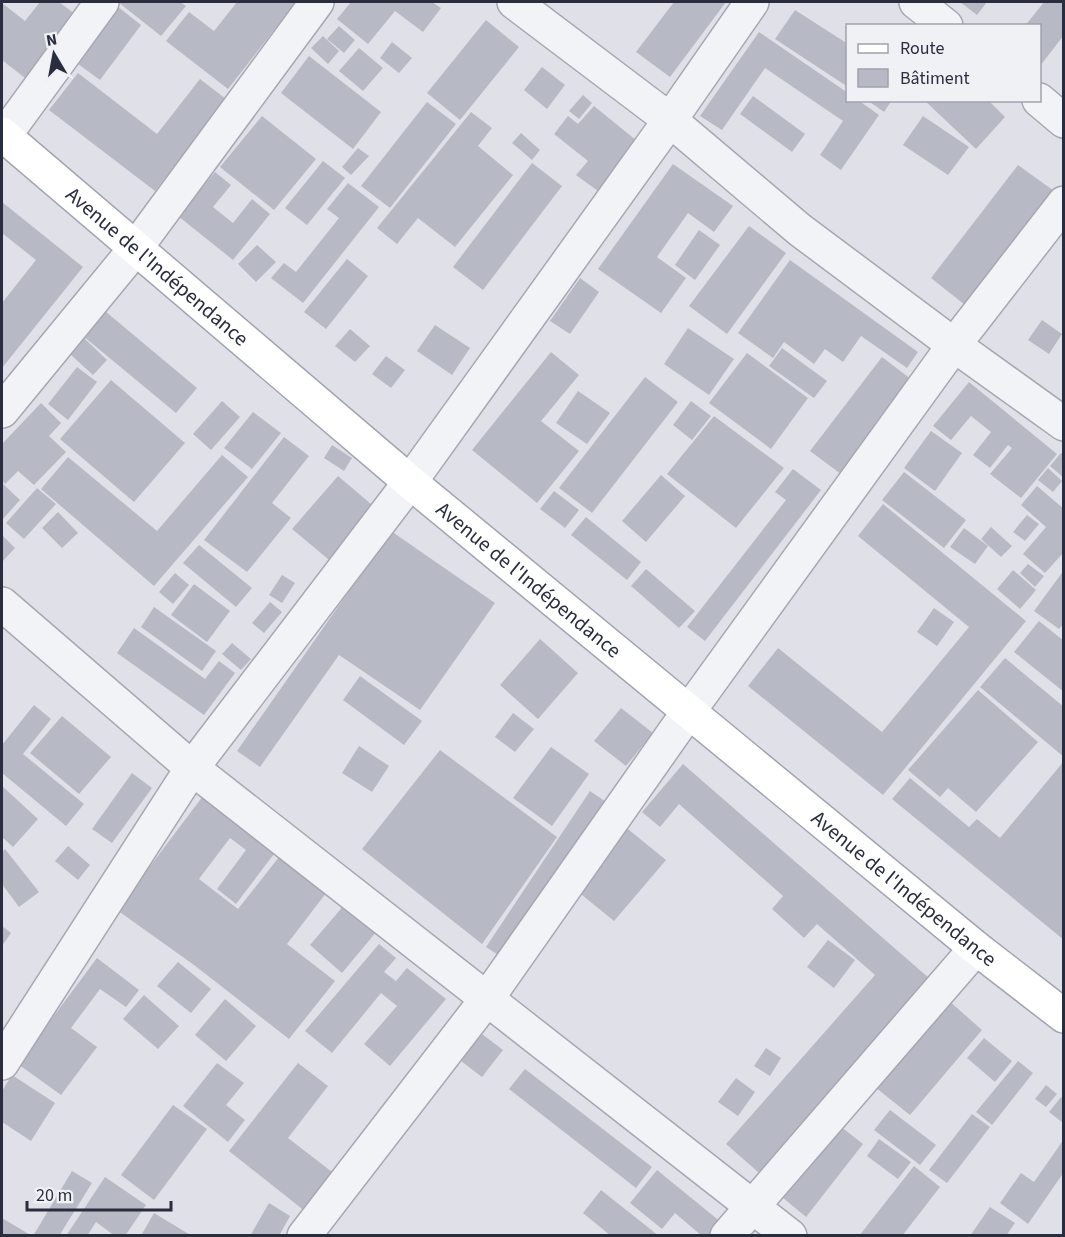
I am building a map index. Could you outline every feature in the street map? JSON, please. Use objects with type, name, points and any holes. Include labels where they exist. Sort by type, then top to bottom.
[{"type":"main road","name":"Avenue de l'Indépendance","points":[[2,136],[410,482],[976,948],[1064,1016]]},
{"type":"street","points":[[2,136],[102,2]]},
{"type":"street","points":[[2,411],[135,249],[317,2]]},
{"type":"street","points":[[514,2],[670,120],[800,230],[1064,424]]},
{"type":"street","points":[[2,1063],[192,768],[410,482],[752,2]]},
{"type":"street","points":[[916,2],[944,24]]},
{"type":"street","points":[[1041,102],[1064,121]]},
{"type":"street","points":[[304,1236],[486,1000],[689,711],[954,345],[1064,203]]},
{"type":"street","points":[[2,604],[192,768],[790,1236]]},
{"type":"street","points":[[727,1236],[976,948]]},
{"type":"building","points":[[40,2],[59,2],[75,14],[25,78],[2,60],[2,3],[25,21]]},
{"type":"building","points":[[118,2],[180,2],[186,6],[161,36]]},
{"type":"building","points":[[237,2],[296,2],[228,89],[166,41],[189,12],[214,31]]},
{"type":"building","points":[[351,2],[432,2],[441,8],[423,32],[395,11],[368,44],[337,19]]},
{"type":"building","points":[[674,2],[726,2],[670,77],[636,52]]},
{"type":"building","points":[[960,2],[987,2],[977,15]]},
{"type":"building","points":[[1044,2],[1064,2],[1064,35],[1041,65],[1041,24],[1027,24]]},
{"type":"building","points":[[117,6],[141,25],[100,80],[74,61]]},
{"type":"building","points":[[795,10],[846,43],[846,86],[775,39]]},
{"type":"building","points":[[486,20],[519,47],[460,120],[427,93]]},
{"type":"building","points":[[339,26],[355,40],[344,53],[327,39]]},
{"type":"building","points":[[759,32],[846,92],[846,102],[861,102],[879,115],[841,170],[820,155],[843,121],[765,68],[722,130],[700,116]]},
{"type":"building","points":[[323,36],[339,51],[328,64],[311,48]]},
{"type":"building","points":[[392,42],[412,58],[399,73],[380,58]]},
{"type":"building","points":[[359,48],[383,68],[363,91],[339,71]]},
{"type":"building","points":[[309,56],[381,112],[353,149],[281,93]]},
{"type":"building","points":[[542,67],[565,85],[547,109],[524,90]]},
{"type":"building","points":[[78,73],[157,134],[200,79],[226,99],[155,191],[49,110]]},
{"type":"building","points":[[583,95],[592,103],[579,119],[569,111]]},
{"type":"building","points":[[753,96],[805,134],[792,152],[740,114]]},
{"type":"building","points":[[427,102],[456,124],[390,208],[361,186]]},
{"type":"building","points":[[870,102],[891,102],[884,112]]},
{"type":"building","points":[[926,102],[990,102],[1005,117],[976,149]]},
{"type":"building","points":[[594,106],[642,145],[602,194],[576,175],[588,161],[554,134],[568,116],[578,124]]},
{"type":"building","points":[[471,112],[492,128],[478,146],[513,175],[455,247],[418,218],[397,244],[377,228]]},
{"type":"building","points":[[262,116],[316,159],[274,210],[220,167]]},
{"type":"building","points":[[923,116],[969,147],[948,175],[903,145]]},
{"type":"building","points":[[521,133],[540,150],[532,160],[512,143]]},
{"type":"building","points":[[358,148],[369,156],[351,175],[342,167]]},
{"type":"building","points":[[323,161],[345,178],[307,225],[285,208]]},
{"type":"building","points":[[532,163],[562,186],[483,290],[453,267]]},
{"type":"building","points":[[673,164],[733,206],[714,232],[688,213],[657,257],[686,278],[661,313],[598,269]]},
{"type":"building","points":[[1018,165],[1054,191],[965,305],[931,278]]},
{"type":"building","points":[[215,172],[231,185],[213,207],[233,223],[252,199],[270,214],[233,260],[178,216]]},
{"type":"building","points":[[348,183],[379,207],[303,303],[271,278],[284,263],[296,272],[339,218],[327,209]]},
{"type":"building","points":[[2,202],[83,267],[2,368],[2,303],[36,260],[2,233]]},
{"type":"building","points":[[749,226],[786,253],[727,334],[689,306]]},
{"type":"building","points":[[699,230],[720,245],[695,280],[675,265]]},
{"type":"building","points":[[257,245],[276,262],[256,282],[238,264]]},
{"type":"building","points":[[347,259],[368,276],[326,329],[304,312]]},
{"type":"building","points":[[790,260],[918,352],[907,368],[861,336],[843,362],[825,349],[814,364],[784,342],[773,358],[738,333]]},
{"type":"building","points":[[580,278],[599,292],[570,334],[550,321]]},
{"type":"building","points":[[99,306],[197,388],[176,413],[77,331]]},
{"type":"building","points":[[1042,320],[1062,334],[1049,354],[1028,340]]},
{"type":"building","points":[[435,325],[470,348],[452,375],[417,351]]},
{"type":"building","points":[[688,328],[734,359],[709,395],[664,364]]},
{"type":"building","points":[[350,329],[370,346],[355,362],[335,346]]},
{"type":"building","points":[[84,338],[107,360],[93,375],[70,354]]},
{"type":"building","points":[[782,348],[827,381],[814,398],[769,366]]},
{"type":"building","points":[[551,352],[579,375],[541,421],[579,451],[537,503],[472,450]]},
{"type":"building","points":[[747,353],[808,398],[771,449],[709,403]]},
{"type":"building","points":[[386,356],[405,370],[391,388],[372,374]]},
{"type":"building","points":[[882,357],[916,383],[845,477],[810,451]]},
{"type":"building","points":[[77,367],[97,382],[68,420],[48,404]]},
{"type":"building","points":[[645,377],[678,402],[592,513],[559,488]]},
{"type":"building","points":[[111,380],[185,443],[134,502],[60,439]]},
{"type":"building","points":[[969,382],[1057,454],[1021,498],[990,474],[1012,448],[1008,445],[990,468],[973,455],[991,432],[971,416],[951,440],[933,426]]},
{"type":"building","points":[[578,391],[610,413],[587,444],[556,423]]},
{"type":"building","points":[[222,401],[240,417],[211,450],[193,434]]},
{"type":"building","points":[[691,401],[711,416],[692,440],[673,425]]},
{"type":"building","points":[[41,403],[61,423],[49,436],[66,452],[34,485],[18,471],[5,484],[2,480],[2,444]]},
{"type":"building","points":[[253,412],[281,433],[252,469],[224,448]]},
{"type":"building","points":[[714,416],[784,468],[736,528],[667,474]]},
{"type":"building","points":[[931,431],[962,453],[935,491],[904,468]]},
{"type":"building","points":[[284,437],[309,456],[272,503],[291,518],[247,572],[204,540]]},
{"type":"building","points":[[332,445],[352,458],[344,471],[324,458]]},
{"type":"building","points":[[1061,453],[1064,455],[1064,478],[1050,466]]},
{"type":"building","points":[[222,455],[248,477],[154,586],[41,489],[68,457],[157,531]]},
{"type":"building","points":[[1048,468],[1062,481],[1053,492],[1038,480]]},
{"type":"building","points":[[793,469],[821,490],[705,641],[687,627],[786,500],[775,492]]},
{"type":"building","points":[[904,472],[966,520],[944,548],[882,500]]},
{"type":"building","points":[[661,475],[685,496],[646,542],[622,521]]},
{"type":"building","points":[[338,476],[378,510],[334,564],[292,529]]},
{"type":"building","points":[[2,483],[20,500],[2,520]]},
{"type":"building","points":[[1037,486],[1064,509],[1064,552],[1045,573],[1023,554],[1046,527],[1021,505]]},
{"type":"building","points":[[37,488],[56,504],[24,539],[6,523]]},
{"type":"building","points":[[554,491],[579,510],[565,528],[540,509]]},
{"type":"building","points":[[883,504],[1026,621],[883,795],[748,686],[778,648],[882,732],[969,627],[858,536]]},
{"type":"building","points":[[58,512],[78,533],[62,548],[42,528]]},
{"type":"building","points":[[1027,515],[1039,524],[1025,541],[1013,532]]},
{"type":"building","points":[[586,517],[641,562],[627,580],[571,535]]},
{"type":"building","points":[[991,527],[1012,546],[1001,557],[981,539]]},
{"type":"building","points":[[964,528],[988,546],[975,564],[950,547]]},
{"type":"building","points":[[391,531],[495,603],[420,710],[339,655],[260,767],[237,751]]},
{"type":"building","points":[[2,535],[15,548],[2,562]]},
{"type":"building","points":[[199,545],[252,588],[236,607],[183,563]]},
{"type":"building","points":[[1028,564],[1044,576],[1035,587],[1020,573]]},
{"type":"building","points":[[646,569],[695,611],[679,628],[631,586]]},
{"type":"building","points":[[1013,570],[1036,590],[1020,609],[997,589]]},
{"type":"building","points":[[1064,570],[1064,623],[1059,629],[1034,611]]},
{"type":"building","points":[[175,573],[189,585],[173,604],[159,592]]},
{"type":"building","points":[[282,575],[295,583],[282,603],[269,595]]},
{"type":"building","points":[[194,584],[230,611],[207,642],[171,615]]},
{"type":"building","points":[[270,602],[282,612],[264,633],[252,623]]},
{"type":"building","points":[[154,607],[216,651],[202,671],[141,627]]},
{"type":"building","points":[[934,608],[954,622],[937,646],[917,632]]},
{"type":"building","points":[[1039,621],[1064,641],[1064,692],[1014,652]]},
{"type":"building","points":[[134,628],[205,679],[219,661],[235,673],[204,715],[117,653]]},
{"type":"building","points":[[540,639],[578,673],[538,719],[500,685]]},
{"type":"building","points":[[232,643],[251,659],[241,670],[222,654]]},
{"type":"building","points":[[1005,658],[1064,707],[1064,757],[980,687]]},
{"type":"building","points":[[360,676],[422,721],[404,745],[343,700]]},
{"type":"building","points":[[978,690],[1038,742],[976,812],[948,788],[940,797],[908,770]]},
{"type":"building","points":[[34,705],[51,719],[23,754],[84,804],[66,826],[2,773],[2,745]]},
{"type":"building","points":[[621,708],[653,733],[626,766],[594,741]]},
{"type":"building","points":[[513,713],[534,729],[515,752],[495,737]]},
{"type":"building","points":[[62,716],[111,757],[79,794],[30,753]]},
{"type":"building","points":[[359,746],[389,766],[372,792],[342,773]]},
{"type":"building","points":[[551,747],[589,774],[552,826],[513,798]]},
{"type":"building","points":[[440,750],[557,837],[482,944],[362,849]]},
{"type":"building","points":[[1064,761],[1064,940],[892,799],[910,778],[969,827],[977,819],[1000,838]]},
{"type":"building","points":[[683,764],[937,985],[766,1179],[726,1144],[875,975],[817,924],[804,938],[772,909],[783,896],[679,804],[660,827],[642,812]]},
{"type":"building","points":[[132,773],[152,788],[112,843],[92,829]]},
{"type":"building","points":[[2,786],[38,819],[13,847],[2,837]]},
{"type":"building","points":[[590,791],[609,804],[506,960],[486,947]]},
{"type":"building","points":[[206,792],[280,846],[236,904],[217,889],[246,850],[230,838],[199,879],[238,909],[283,852],[330,888],[287,944],[335,981],[289,1039],[194,965],[117,910]]},
{"type":"building","points":[[623,825],[666,860],[614,921],[571,886]]},
{"type":"building","points":[[68,846],[90,865],[78,880],[55,861]]},
{"type":"building","points":[[5,849],[39,892],[19,907],[2,884],[2,852]]},
{"type":"building","points":[[345,904],[377,931],[342,973],[310,945]]},
{"type":"building","points":[[2,926],[11,933],[2,946]]},
{"type":"building","points":[[828,940],[855,960],[834,988],[807,967]]},
{"type":"building","points":[[379,944],[396,958],[384,972],[396,981],[407,968],[446,999],[390,1066],[364,1044],[397,1006],[381,993],[332,1053],[305,1031]]},
{"type":"building","points":[[97,958],[139,990],[126,1007],[100,989],[71,1028],[97,1047],[61,1095],[18,1064]]},
{"type":"building","points":[[178,962],[211,989],[191,1013],[157,986]]},
{"type":"building","points":[[144,995],[179,1026],[158,1049],[123,1019]]},
{"type":"building","points":[[225,999],[256,1026],[226,1061],[195,1035]]},
{"type":"building","points":[[948,1000],[982,1030],[910,1115],[875,1087]]},
{"type":"building","points":[[482,1034],[503,1050],[482,1077],[461,1061]]},
{"type":"building","points":[[984,1038],[1012,1061],[995,1082],[967,1058]]},
{"type":"building","points":[[766,1048],[781,1058],[770,1076],[754,1066]]},
{"type":"building","points":[[1018,1061],[1033,1073],[992,1125],[976,1112]]},
{"type":"building","points":[[217,1063],[244,1083],[226,1105],[245,1120],[228,1142],[183,1106]]},
{"type":"building","points":[[298,1063],[328,1086],[288,1138],[336,1175],[306,1212],[229,1151]]},
{"type":"building","points":[[525,1069],[652,1167],[636,1188],[509,1089]]},
{"type":"building","points":[[12,1075],[55,1103],[31,1141],[2,1122],[2,1091]]},
{"type":"building","points":[[736,1078],[755,1092],[738,1116],[718,1102]]},
{"type":"building","points":[[1046,1085],[1057,1094],[1046,1107],[1035,1099]]},
{"type":"building","points":[[1061,1097],[1064,1099],[1064,1120],[1062,1122],[1049,1112]]},
{"type":"building","points":[[173,1105],[207,1129],[154,1200],[121,1175]]},
{"type":"building","points":[[890,1110],[936,1145],[920,1165],[874,1130]]},
{"type":"building","points":[[972,1114],[990,1127],[947,1183],[929,1170]]},
{"type":"building","points":[[840,1126],[863,1144],[806,1217],[782,1197]]},
{"type":"building","points":[[879,1139],[911,1162],[898,1179],[867,1156]]},
{"type":"building","points":[[1064,1139],[1064,1172],[1028,1224],[1000,1203],[1021,1173],[1034,1182]]},
{"type":"building","points":[[914,1166],[940,1187],[902,1236],[859,1236]]},
{"type":"building","points":[[657,1170],[722,1223],[711,1236],[702,1236],[675,1213],[662,1229],[630,1203]]},
{"type":"building","points":[[72,1171],[92,1183],[59,1236],[33,1236]]},
{"type":"building","points":[[105,1177],[146,1205],[125,1236],[115,1236],[96,1222],[87,1236],[66,1236]]},
{"type":"building","points":[[601,1190],[659,1236],[611,1236],[583,1213]]},
{"type":"building","points":[[269,1203],[290,1216],[279,1236],[250,1236]]},
{"type":"building","points":[[990,1207],[1015,1223],[1006,1236],[970,1236]]},
{"type":"building","points":[[154,1213],[192,1236],[145,1236],[142,1234]]},
{"type":"building","points":[[2,1218],[32,1236],[2,1236]]}]
